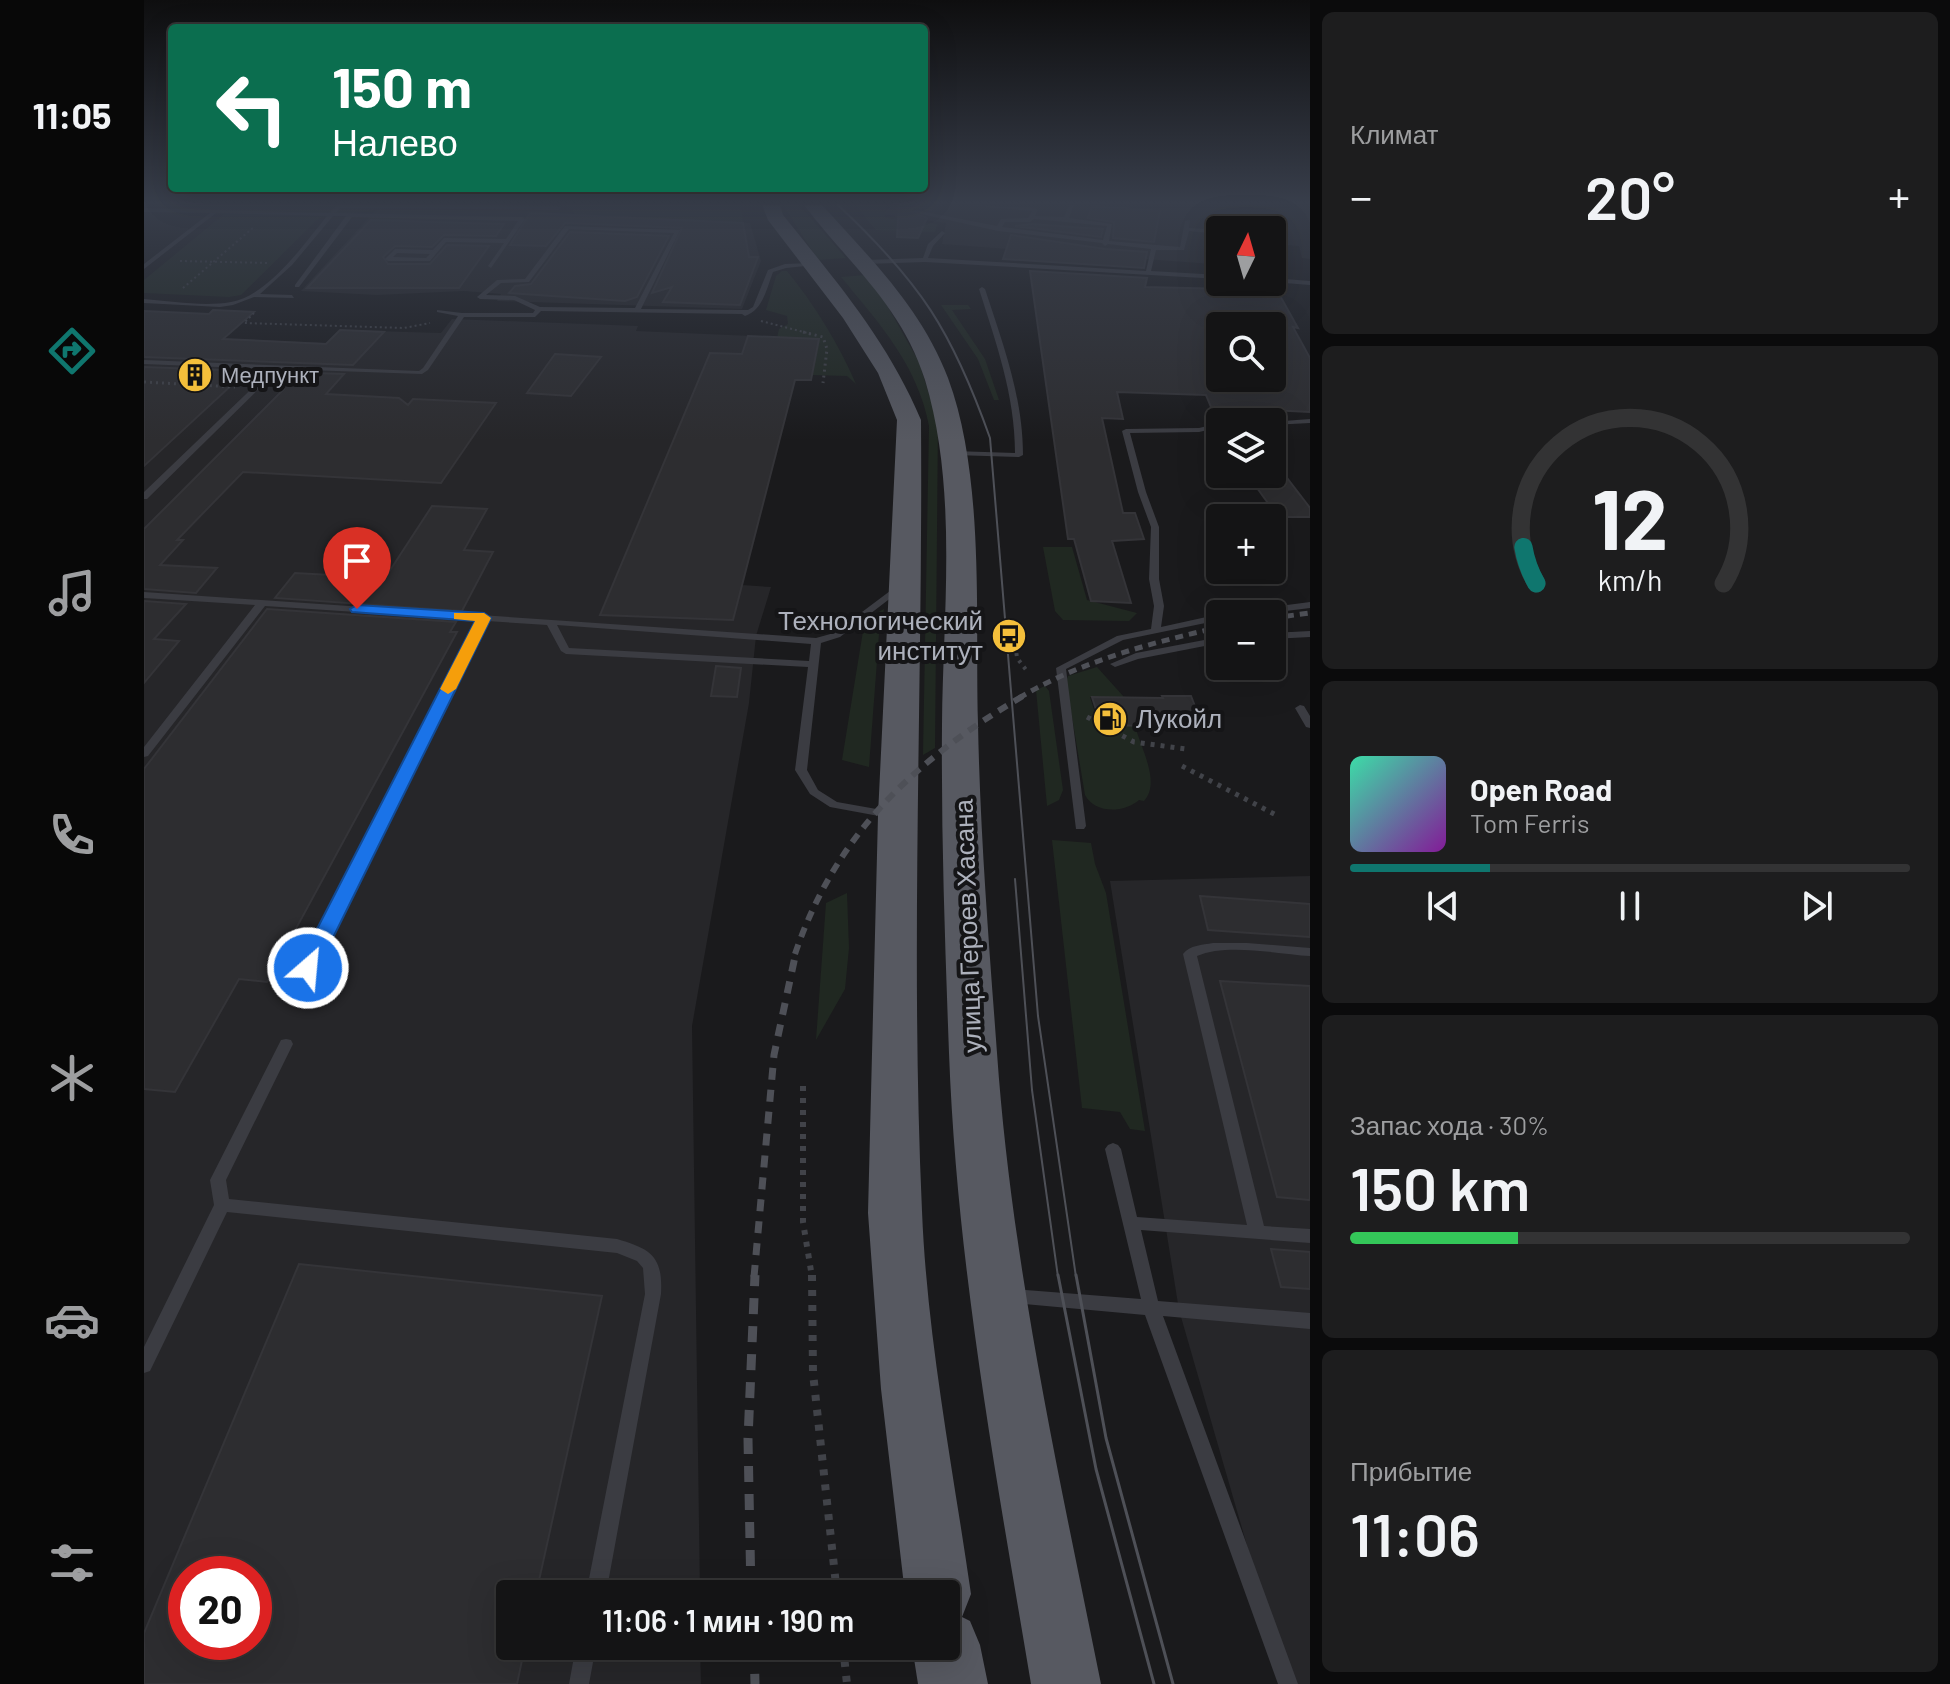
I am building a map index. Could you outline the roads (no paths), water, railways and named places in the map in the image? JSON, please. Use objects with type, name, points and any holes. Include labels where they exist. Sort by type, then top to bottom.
[{"type":"main road","points":[[827,284],[852,315],[890,373],[909,420],[907,581],[898,815],[895,1213],[911,1389],[936,1580]]},
{"type":"main road","name":"улица Героев Хасана","points":[[884,284],[895,297],[936,378],[954,453],[959,539],[960,734],[973,1056],[986,1212],[1052,1620],[1066,1684]]},
{"type":"main road","points":[[949,1660],[953,1684]]},
{"type":"lane","points":[[256,296],[268,284]]},
{"type":"lane","points":[[496,284],[480,297],[515,298],[537,312],[732,319],[756,308],[765,284]]},
{"type":"lane","points":[[637,311],[651,284]]},
{"type":"lane","points":[[954,453],[1019,455],[1020,437],[1010,385],[982,289]]},
{"type":"lane","points":[[144,301],[231,304],[256,296],[292,297]]},
{"type":"lane","points":[[439,311],[462,315],[751,312]]},
{"type":"lane","points":[[144,362],[420,373],[426,369],[462,315]]},
{"type":"lane","points":[[144,497],[277,368]]},
{"type":"lane","points":[[1286,422],[1310,421]]},
{"type":"lane","points":[[1155,631],[1159,606],[1154,579],[1155,527],[1126,431],[1206,428]]},
{"type":"lane","points":[[144,595],[816,641],[837,635],[907,581]]},
{"type":"lane","points":[[144,754],[262,603]]},
{"type":"lane","points":[[1286,608],[1310,605]]},
{"type":"lane","points":[[308,968],[484,618]]},
{"type":"lane","points":[[1080,826],[1061,668],[1120,638],[1206,620]]},
{"type":"lane","points":[[550,622],[566,651],[814,664]]},
{"type":"lane","points":[[1286,635],[1310,634]]},
{"type":"lane","points":[[816,641],[801,770],[814,792],[834,805],[871,814],[898,815]]},
{"type":"lane","points":[[1115,664],[1136,656],[1206,643]]},
{"type":"lane","points":[[1300,708],[1310,725]]},
{"type":"lane","points":[[1257,1232],[1190,954],[1197,948],[1217,947],[1310,952]]},
{"type":"lane","points":[[144,1365],[222,1205],[218,1180],[286,1044]]},
{"type":"lane","points":[[1113,1149],[1151,1307],[1288,1684]]},
{"type":"lane","points":[[222,1205],[617,1246],[643,1253],[655,1271],[653,1294],[599,1580]]},
{"type":"lane","points":[[1131,1223],[1310,1236]]},
{"type":"lane","points":[[998,1294],[1310,1321]]},
{"type":"lane","points":[[579,1684],[583,1660]]},
{"type":"tram line","points":[[912,284],[962,367],[990,438],[1038,1016],[1076,1277]]},
{"type":"tram line","points":[[1015,879],[1032,1090],[1058,1277]]},
{"type":"tram line","points":[[1058,1275],[1096,1469],[1154,1684]]},
{"type":"tram line","points":[[1076,1275],[1106,1438],[1173,1684]]},
{"type":"railway","points":[[1286,616],[1310,613]]},
{"type":"railway","points":[[1019,698],[1092,663],[1206,631]]},
{"type":"railway","points":[[795,954],[812,911],[833,872],[884,803],[948,746],[1023,696]]},
{"type":"railway","points":[[754,1277],[774,1055],[796,952]]},
{"type":"railway","points":[[751,1580],[748,1439],[755,1275]]},
{"type":"railway","points":[[754,1660],[755,1684]]},
{"type":"place","name":"Медпункт","points":[[195,375]]},
{"type":"place","name":"Технологический институт","points":[[1009,636]]},
{"type":"place","name":"Лукойл","points":[[1110,719]]}]
